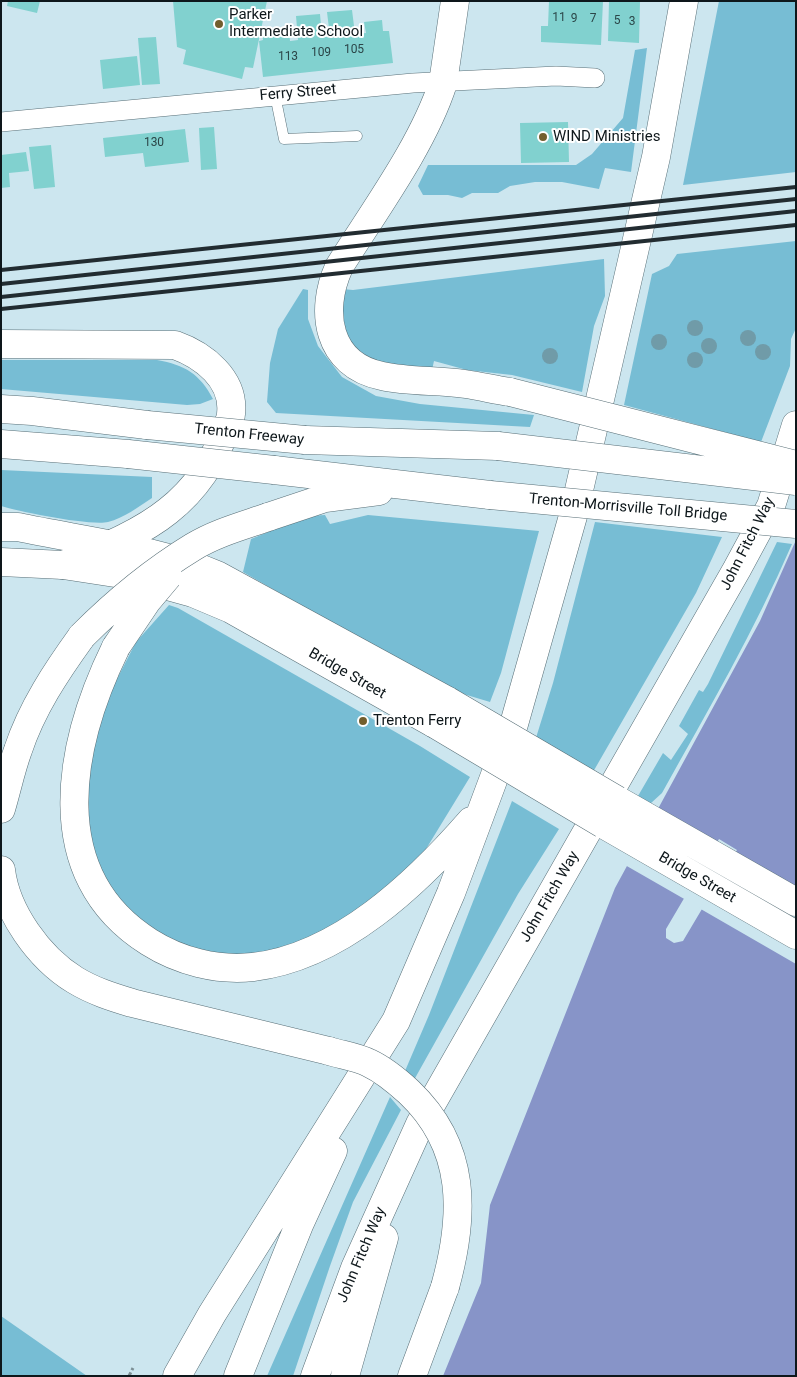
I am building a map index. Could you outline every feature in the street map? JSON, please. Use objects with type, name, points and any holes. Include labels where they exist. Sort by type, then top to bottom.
[{"type":"main road","points":[[454,1],[444,83],[436,104],[420,137],[339,267],[331,284],[328,318],[332,336],[339,350],[365,370],[379,376],[465,384],[510,392],[796,465]]},
{"type":"main road","points":[[238,1376],[299,1225],[418,972],[514,724],[573,516],[656,157],[684,1]]},
{"type":"main road","points":[[1,344],[175,346],[193,352],[204,360],[223,380],[228,395],[232,415],[219,449],[186,496],[166,513],[109,546],[63,565]]},
{"type":"main road","name":"Trenton Freeway","points":[[1,409],[305,440],[498,446],[796,481]]},
{"type":"main road","name":"John Fitch Way","points":[[315,1376],[355,1268],[420,1124],[771,506],[796,425]]},
{"type":"main road","points":[[1,444],[128,454],[448,488]]},
{"type":"main road","points":[[1,809],[18,750],[32,715],[56,673],[82,636],[129,592],[193,547],[223,533],[325,498],[393,490],[448,488]]},
{"type":"main road","name":"Trenton-Morrisville Toll Bridge","points":[[448,488],[490,495],[796,524]]},
{"type":"main road","name":"Bridge Street","points":[[1,527],[18,527],[154,554],[193,565],[217,575],[448,701],[796,902]]},
{"type":"main road","points":[[193,547],[147,601],[116,647],[95,694],[81,740],[73,786],[74,821],[79,846],[90,878],[116,915],[139,936],[182,958],[230,968],[254,967],[297,956],[334,939],[396,898],[435,862],[482,808]]},
{"type":"main road","name":"Bridge Street","points":[[1,562],[63,565],[128,575],[193,593],[231,609],[435,724],[796,935]]},
{"type":"main road","points":[[1,870],[9,898],[19,919],[49,959],[73,979],[102,994],[368,1062],[397,1081],[426,1108],[450,1151],[457,1181],[459,1204],[452,1260],[445,1287],[412,1376]]},
{"type":"main road","points":[[177,1376],[212,1314],[384,1044]]},
{"type":"main road","points":[[345,1376],[365,1301],[420,1124]]},
{"type":"street","name":"Ferry Street","points":[[1,122],[412,83],[444,83],[556,76],[596,78]]},
{"type":"lane","points":[[275,95],[284,139],[356,136]]},
{"type":"path","points":[[129,1376],[133,1368]]},
{"type":"shaded area","points":[[719,1],[796,1],[796,172],[683,185]]},
{"type":"shaded area","points":[[647,48],[631,172],[605,168],[599,189],[562,182],[535,182],[510,186],[498,193],[472,193],[462,198],[448,195],[423,195],[418,186],[428,165],[576,165],[592,154],[623,118],[635,50]]},
{"type":"shaded area","points":[[796,241],[796,328],[791,339],[790,366],[761,442],[624,405],[652,274],[669,266],[677,254]]},
{"type":"shaded area","points":[[604,259],[605,296],[594,326],[582,392],[512,375],[467,370],[434,361],[432,370],[385,363],[363,354],[354,346],[346,331],[342,289],[353,290]]},
{"type":"shaded area","points":[[303,289],[308,290],[308,319],[318,346],[342,377],[376,396],[420,404],[534,415],[530,427],[276,413],[267,402],[270,363],[278,329]]},
{"type":"shaded area","points":[[1,360],[157,360],[176,365],[191,372],[203,383],[213,399],[200,404],[187,405],[1,389]]},
{"type":"shaded area","points":[[1,470],[152,477],[152,498],[125,515],[108,522],[87,522],[39,515],[1,506]]},
{"type":"shaded area","points":[[325,515],[330,524],[368,515],[539,531],[501,673],[490,702],[447,689],[243,572],[251,539],[308,516]]},
{"type":"shaded area","points":[[595,522],[722,537],[696,593],[593,772],[535,741],[553,683]]},
{"type":"shaded area","points":[[796,540],[796,1376],[443,1376],[481,1283],[490,1205],[615,888],[760,621]],"holes":[[[719,839],[737,850],[683,941],[674,943],[666,938],[666,929]]]},
{"type":"shaded area","points":[[777,542],[792,544],[778,576],[730,670],[662,793],[650,804],[638,796],[663,753],[671,760],[688,734],[679,726],[699,690],[703,692],[708,684]]},
{"type":"shaded area","points":[[169,605],[178,608],[420,746],[470,777],[426,849],[399,879],[361,911],[310,939],[270,956],[224,956],[178,947],[125,909],[99,876],[84,823],[87,773],[101,710],[136,642]]},
{"type":"shaded area","points":[[512,801],[559,829],[518,894],[414,1080],[405,1071],[429,1015]]},
{"type":"shaded area","points":[[390,1097],[401,1110],[353,1202],[293,1376],[267,1376]]},
{"type":"shaded area","points":[[1,1316],[87,1376],[1,1376]]},
{"type":"pier","points":[[654,811],[717,848],[686,900],[625,865]]},
{"type":"pier","points":[[731,856],[796,893],[796,964],[699,908]]},
{"type":"building","points":[[8,1],[40,1],[37,13],[7,6]]},
{"type":"building","name":"Parker Intermediate School","points":[[173,1],[267,1],[253,68],[245,67],[242,79],[183,64],[186,50],[177,47]]},
{"type":"building","points":[[549,1],[603,1],[601,45],[541,42],[541,26],[548,26]]},
{"type":"building","points":[[609,1],[640,1],[639,43],[608,41]]},
{"type":"building","points":[[352,10],[355,34],[366,33],[364,22],[382,20],[383,31],[389,31],[393,63],[263,77],[259,41],[263,40],[262,32],[289,29],[290,41],[298,40],[296,16],[320,14],[322,37],[330,37],[327,12]]},
{"type":"building","points":[[156,37],[160,84],[142,85],[138,38]]},
{"type":"building","points":[[137,56],[140,85],[103,89],[100,60]]},
{"type":"building","points":[[568,122],[569,162],[521,163],[520,123]]},
{"type":"building","points":[[214,127],[217,169],[201,170],[199,128]]},
{"type":"building","points":[[185,129],[189,162],[145,167],[143,153],[105,157],[103,138]]},
{"type":"building","points":[[51,145],[55,187],[34,189],[29,147]]},
{"type":"building","points":[[26,152],[29,171],[9,173],[10,187],[1,188],[1,155]]},
{"type":"railway","points":[[1,270],[796,187]]},
{"type":"railway","points":[[1,284],[796,199]]},
{"type":"railway","points":[[1,297],[796,211]]},
{"type":"railway","points":[[1,309],[796,225]]},
{"type":"place","name":"Parker Intermediate School","points":[[219,24]]},
{"type":"place","name":"WIND Ministries","points":[[543,137]]},
{"type":"place","name":"Trenton Ferry","points":[[363,721]]}]
